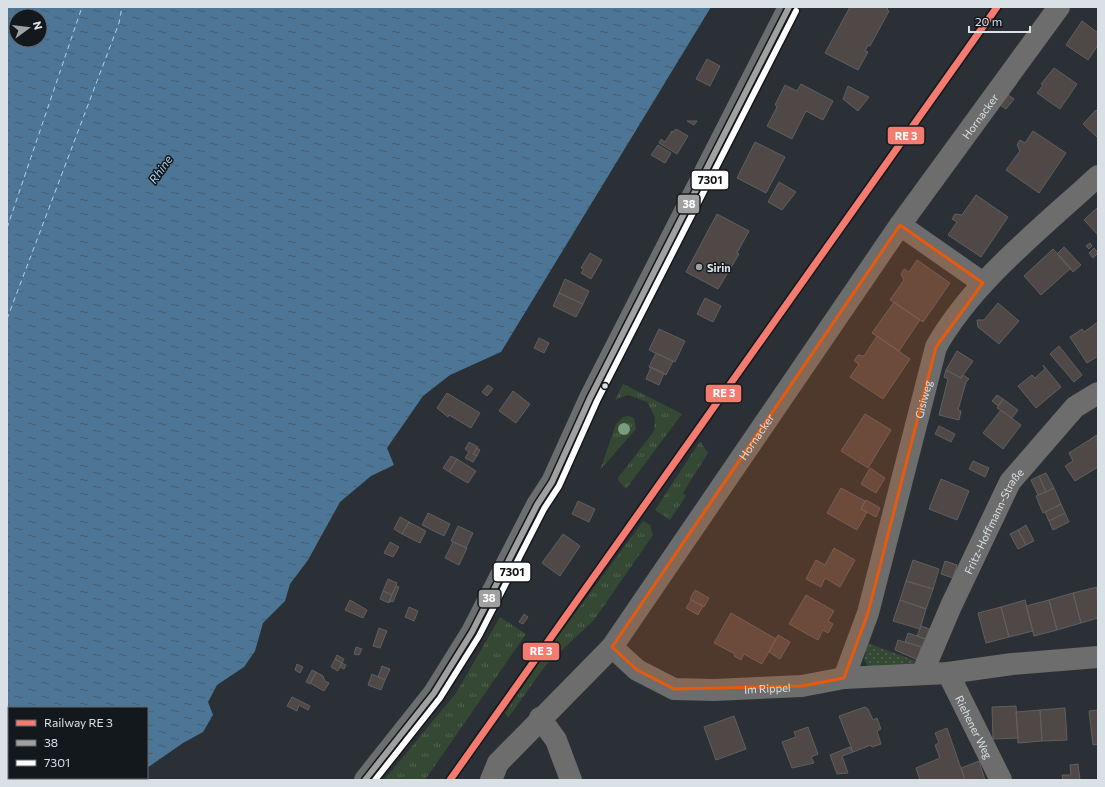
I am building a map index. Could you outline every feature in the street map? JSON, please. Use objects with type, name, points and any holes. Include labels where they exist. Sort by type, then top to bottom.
[{"type":"main road","points":[[365,780],[434,693],[472,632],[537,505],[552,482],[590,398],[790,7]]},
{"type":"street","name":"Hornacker","points":[[612,647],[900,225],[1059,7]]},
{"type":"street","name":"Gisiweg","points":[[844,678],[868,613],[936,348],[942,337],[983,283],[1098,176]]},
{"type":"street","points":[[900,225],[983,283]]},
{"type":"street","name":"Fritz-Hoffmann-Straße","points":[[922,674],[951,606],[1010,482],[1074,407],[1098,393]]},
{"type":"street","points":[[494,772],[540,718],[569,692],[612,647]]},
{"type":"street","name":"Im Rippel","points":[[612,647],[636,670],[674,689],[714,690],[802,686],[844,678],[948,673],[1012,664],[1098,656]]},
{"type":"street","name":"Riehener Weg","points":[[948,673],[1001,780]]},
{"type":"street","points":[[540,718],[556,740],[571,780]]},
{"type":"highlighted area","points":[[900,225],[983,283],[936,347],[868,613],[844,678],[802,686],[674,689],[637,670],[612,647]]},
{"type":"green space","points":[[623,384],[682,414],[626,489],[618,478],[654,431],[655,417],[647,402],[628,395],[615,400]]},
{"type":"green space","points":[[629,416],[634,418],[636,429],[600,470],[616,424],[623,417]]},
{"type":"green space","points":[[700,441],[708,453],[683,493],[686,496],[670,520],[655,510]]},
{"type":"green space","points":[[643,521],[650,525],[653,535],[594,620],[545,666],[508,718],[505,713],[548,650]]},
{"type":"green space","points":[[500,617],[526,634],[425,780],[384,780],[456,693]]},
{"type":"green space","points":[[868,643],[916,661],[908,668],[868,667],[864,659]]},
{"type":"water","name":"Rhine","points":[[7,7],[711,7],[501,352],[450,375],[423,396],[387,448],[394,465],[371,476],[340,502],[308,560],[290,584],[285,601],[263,623],[255,651],[244,667],[217,685],[208,702],[213,715],[203,732],[183,743],[148,767],[148,707],[8,707],[8,779],[135,779],[7,780]]},
{"type":"building","points":[[850,7],[888,7],[887,10],[889,11],[870,46],[868,45],[865,51],[868,52],[858,70],[825,53]]},
{"type":"building","points":[[1082,21],[1098,33],[1098,45],[1088,60],[1066,45]]},
{"type":"building","points":[[707,59],[720,66],[710,86],[696,79]]},
{"type":"building","points":[[1054,68],[1077,84],[1060,109],[1037,93],[1043,85],[1041,84]]},
{"type":"building","points":[[801,84],[833,101],[823,120],[806,111],[792,139],[767,126],[777,107],[775,105],[785,85],[797,91]]},
{"type":"building","points":[[848,86],[869,97],[858,111],[843,99]]},
{"type":"building","points":[[1008,95],[1014,99],[1006,109],[1000,105]]},
{"type":"building","points":[[1096,110],[1098,112],[1098,138],[1083,124]]},
{"type":"building","points":[[687,121],[697,121],[694,125]]},
{"type":"building","points":[[676,129],[688,136],[677,154],[659,143],[661,139],[665,142],[672,131],[673,132]]},
{"type":"building","points":[[1033,131],[1066,153],[1039,193],[1006,170],[1020,151],[1017,145],[1020,140],[1025,143]]},
{"type":"building","points":[[755,142],[785,157],[766,193],[737,178]]},
{"type":"building","points":[[658,145],[671,153],[665,163],[651,155]]},
{"type":"building","points":[[779,182],[796,192],[782,210],[768,202]]},
{"type":"building","points":[[976,195],[1008,217],[981,257],[948,235],[957,222],[952,219],[955,214],[962,215]]},
{"type":"building","points":[[1098,207],[1098,235],[1084,220]]},
{"type":"building","points":[[717,214],[749,231],[737,253],[739,254],[718,289],[686,272]]},
{"type":"building","points":[[1090,243],[1092,246],[1089,249],[1086,246]]},
{"type":"building","points":[[1064,247],[1081,265],[1073,272],[1057,254]]},
{"type":"building","points":[[1094,248],[1098,253],[1093,258],[1089,253]]},
{"type":"building","points":[[1053,249],[1071,268],[1041,295],[1024,276]]},
{"type":"building","points":[[590,253],[602,260],[591,279],[581,273],[584,269],[581,268]]},
{"type":"building","points":[[917,260],[950,283],[923,322],[890,300],[904,280],[901,274],[904,269],[909,272]]},
{"type":"building","points":[[565,279],[589,291],[583,304],[559,293]]},
{"type":"building","points":[[559,293],[583,304],[576,317],[553,306]]},
{"type":"building","points":[[705,298],[721,306],[713,322],[697,314]]},
{"type":"building","points":[[894,302],[920,320],[899,351],[872,333]]},
{"type":"building","points":[[998,303],[1019,321],[999,344],[978,327],[977,320],[984,320]]},
{"type":"building","points":[[1098,322],[1098,356],[1087,363],[1070,337],[1082,329],[1084,332]]},
{"type":"building","points":[[659,329],[685,341],[675,362],[649,350]]},
{"type":"building","points":[[877,336],[910,359],[883,399],[850,377],[859,364],[854,361],[858,355],[864,356]]},
{"type":"building","points":[[539,338],[549,343],[544,353],[534,348]]},
{"type":"building","points":[[1059,346],[1082,375],[1074,382],[1050,354]]},
{"type":"building","points":[[957,351],[973,361],[961,378],[946,370]]},
{"type":"building","points":[[656,353],[673,361],[666,375],[649,367]]},
{"type":"building","points":[[1043,365],[1061,387],[1036,408],[1018,386],[1032,375],[1035,378],[1045,369]]},
{"type":"building","points":[[651,367],[664,373],[659,385],[646,379]]},
{"type":"building","points":[[946,370],[961,378],[963,375],[969,379],[966,382],[958,410],[961,411],[959,420],[939,415],[948,379],[944,377]]},
{"type":"building","points":[[488,385],[493,389],[487,396],[482,392]]},
{"type":"building","points":[[513,391],[530,404],[516,423],[499,411]]},
{"type":"building","points":[[447,393],[480,413],[471,428],[449,415],[448,417],[437,408]]},
{"type":"building","points":[[997,395],[1003,399],[998,406],[992,401]]},
{"type":"building","points":[[1003,399],[1018,410],[1012,418],[997,408]]},
{"type":"building","points":[[1001,410],[1021,425],[1003,449],[983,433]]},
{"type":"building","points":[[865,414],[891,430],[868,468],[841,451]]},
{"type":"building","points":[[939,426],[955,434],[951,442],[935,434]]},
{"type":"building","points":[[1097,435],[1098,467],[1075,481],[1065,466],[1073,461],[1069,453]]},
{"type":"building","points":[[469,442],[478,447],[473,454],[477,456],[473,462],[465,458],[469,452],[465,449]]},
{"type":"building","points":[[477,448],[480,450],[477,456],[473,454]]},
{"type":"building","points":[[451,456],[457,459],[449,472],[443,468]]},
{"type":"building","points":[[457,459],[476,471],[468,483],[449,472]]},
{"type":"building","points":[[973,461],[989,468],[985,477],[969,469]]},
{"type":"building","points":[[870,468],[885,478],[876,493],[861,484]]},
{"type":"building","points":[[1046,473],[1054,488],[1046,492],[1039,476]]},
{"type":"building","points":[[1039,476],[1046,492],[1038,495],[1031,480]]},
{"type":"building","points":[[941,479],[969,491],[957,520],[929,509]]},
{"type":"building","points":[[841,488],[865,501],[861,509],[867,512],[857,530],[827,513]]},
{"type":"building","points":[[1054,488],[1061,504],[1043,513],[1036,496]]},
{"type":"building","points":[[866,500],[880,508],[876,517],[861,509]]},
{"type":"building","points":[[578,501],[595,509],[589,522],[572,514]]},
{"type":"building","points":[[1061,504],[1065,513],[1049,521],[1045,512]]},
{"type":"building","points":[[428,513],[450,524],[444,536],[422,525]]},
{"type":"building","points":[[1065,513],[1069,522],[1053,530],[1049,521]]},
{"type":"building","points":[[400,517],[409,522],[402,534],[394,529]]},
{"type":"building","points":[[409,522],[426,531],[420,543],[402,534]]},
{"type":"building","points":[[1026,525],[1034,541],[1026,545],[1018,530]]},
{"type":"building","points":[[458,526],[473,533],[466,548],[451,541]]},
{"type":"building","points":[[1018,530],[1026,545],[1018,549],[1010,534]]},
{"type":"building","points":[[563,534],[580,546],[560,576],[542,563]]},
{"type":"building","points":[[390,542],[399,547],[393,557],[384,553]]},
{"type":"building","points":[[453,542],[467,548],[459,565],[445,558]]},
{"type":"building","points":[[834,548],[855,560],[840,587],[825,578],[821,587],[806,579],[816,560],[825,565]]},
{"type":"building","points":[[913,560],[939,569],[933,589],[906,581]]},
{"type":"building","points":[[945,561],[957,565],[953,578],[941,574]]},
{"type":"building","points":[[388,579],[397,583],[392,595],[383,591]]},
{"type":"building","points":[[906,581],[933,589],[926,609],[900,600]]},
{"type":"building","points":[[396,586],[399,587],[393,602],[389,601]]},
{"type":"building","points":[[1097,587],[1098,618],[1081,623],[1073,593]]},
{"type":"building","points":[[695,590],[709,598],[704,607],[690,599]]},
{"type":"building","points":[[383,591],[392,595],[389,603],[380,599]]},
{"type":"building","points":[[1073,593],[1081,623],[1057,630],[1049,600]]},
{"type":"building","points":[[806,595],[834,611],[828,621],[833,624],[828,633],[823,630],[818,640],[789,624]]},
{"type":"building","points":[[350,600],[367,610],[363,618],[345,610]]},
{"type":"building","points":[[691,600],[703,606],[698,615],[686,608]]},
{"type":"building","points":[[900,600],[926,609],[920,629],[893,621]]},
{"type":"building","points":[[1025,600],[1033,631],[1009,637],[1001,607]]},
{"type":"building","points":[[1049,600],[1057,630],[1034,636],[1026,606]]},
{"type":"building","points":[[409,607],[418,611],[414,621],[405,617]]},
{"type":"building","points":[[1001,607],[1009,637],[986,643],[978,613]]},
{"type":"building","points":[[731,613],[776,639],[762,664],[744,654],[741,660],[734,656],[735,654],[714,643]]},
{"type":"building","points":[[524,614],[528,617],[523,624],[519,622]]},
{"type":"building","points":[[921,626],[932,630],[928,640],[917,636]]},
{"type":"building","points":[[379,628],[387,631],[380,648],[373,646]]},
{"type":"building","points":[[908,633],[926,639],[923,647],[905,642]]},
{"type":"building","points":[[778,635],[790,642],[780,659],[769,652]]},
{"type":"building","points":[[898,640],[921,647],[918,660],[895,650]]},
{"type":"building","points":[[356,647],[362,649],[359,655],[354,654]]},
{"type":"building","points":[[337,655],[344,659],[342,663],[335,659]]},
{"type":"building","points":[[335,659],[342,663],[338,671],[331,667]]},
{"type":"building","points":[[342,663],[346,665],[344,669],[340,667]]},
{"type":"building","points":[[297,664],[303,667],[300,673],[295,670]]},
{"type":"building","points":[[382,666],[390,669],[385,680],[378,677]]},
{"type":"building","points":[[312,670],[316,672],[310,684],[306,682]]},
{"type":"building","points":[[316,672],[323,676],[325,681],[329,683],[324,691],[310,683]]},
{"type":"building","points":[[372,674],[385,680],[381,690],[368,685]]},
{"type":"building","points":[[292,697],[310,706],[308,710],[299,705],[297,711],[287,706]]},
{"type":"building","points":[[1016,706],[1018,738],[993,739],[992,707]]},
{"type":"building","points":[[865,707],[868,709],[873,720],[877,718],[881,729],[877,731],[881,744],[872,747],[871,745],[853,752],[839,716]]},
{"type":"building","points":[[1065,708],[1067,740],[1042,741],[1040,710]]},
{"type":"building","points":[[1040,710],[1042,741],[1018,743],[1016,712]]},
{"type":"building","points":[[1098,710],[1098,744],[1093,745],[1089,711]]},
{"type":"building","points":[[734,716],[746,749],[716,760],[704,727]]},
{"type":"building","points":[[808,727],[818,754],[811,757],[814,763],[792,768],[782,742],[796,737],[794,732]]},
{"type":"building","points":[[947,728],[965,780],[920,780],[916,768],[940,758],[935,745],[939,743],[935,733]]},
{"type":"building","points":[[850,747],[853,752],[842,756],[848,773],[837,774],[830,755]]},
{"type":"building","points":[[979,761],[985,780],[965,780],[961,768]]},
{"type":"building","points":[[1078,764],[1080,780],[1063,780],[1062,775],[1071,775],[1070,765]]},
{"type":"ferry route","points":[[7,228],[82,7]]},
{"type":"ferry route","points":[[7,319],[119,23],[122,7]]},
{"type":"transit line","name":"38","points":[[365,780],[434,693],[472,632],[537,505],[552,482],[590,398],[789,7]]},
{"type":"transit line","points":[[450,780],[997,7]]},
{"type":"transit line","name":"7301","points":[[375,780],[440,698],[479,636],[544,509],[559,486],[597,401],[796,11]]},
{"type":"place","name":"Sirin","points":[[699,267]]}]
